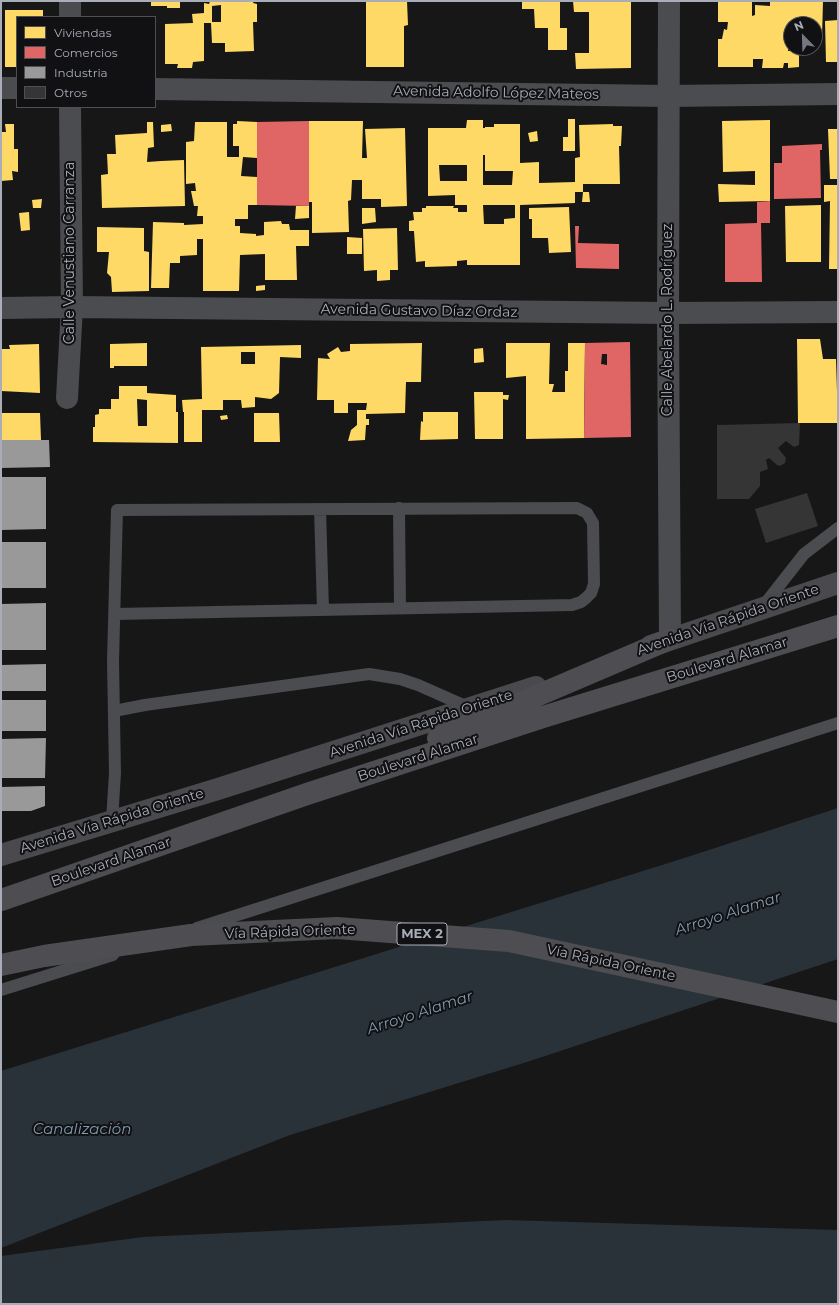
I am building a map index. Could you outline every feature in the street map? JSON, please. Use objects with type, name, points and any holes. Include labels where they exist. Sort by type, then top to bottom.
[{"type":"highway","name":"Boulevard Alamar","points":[[1,900],[307,794],[543,717],[838,626]]},
{"type":"highway","points":[[307,794],[670,639]]},
{"type":"highway","name":"Vía Rápida Oriente","points":[[1,965],[44,956],[191,935],[336,928],[509,941],[838,1012]]},
{"type":"main road","name":"Avenida Vía Rápida Oriente","points":[[1,855],[218,789],[508,696],[670,639],[838,584]]},
{"type":"street","points":[[70,1],[70,16]]},
{"type":"street","name":"Calle Abelardo L. Rodríguez","points":[[669,1],[668,314],[670,639]]},
{"type":"street","points":[[1,88],[16,88]]},
{"type":"street","name":"Avenida Adolfo López Mateos","points":[[156,89],[668,96],[838,94]]},
{"type":"street","name":"Calle Venustiano Carranza","points":[[67,398],[72,306],[70,108]]},
{"type":"street","name":"Avenida Gustavo Díaz Ordaz","points":[[1,308],[72,306],[668,314],[838,312]]},
{"type":"lane","points":[[399,508],[400,608]]},
{"type":"lane","points":[[112,821],[115,773],[113,661],[117,510],[577,508],[587,513],[593,523],[594,584],[591,593],[586,598],[581,602],[572,605],[115,614]]},
{"type":"lane","points":[[320,509],[323,610]]},
{"type":"lane","points":[[762,608],[804,554],[838,528]]},
{"type":"lane","points":[[114,711],[146,705],[368,674],[406,681],[470,708]]},
{"type":"lane","points":[[1,990],[838,723]]},
{"type":"water","name":"Canalización","points":[[838,808],[838,959],[530,1061],[290,1135],[1,1248],[1,1071],[675,861]]},
{"type":"water","points":[[506,1220],[838,1230],[838,1304],[1,1304],[1,1256],[143,1237]]},
{"type":"building: Viviendas","points":[[151,1],[180,1],[180,8],[151,6]]},
{"type":"building: Viviendas","points":[[210,1],[254,1],[253,3],[257,4],[257,22],[253,22],[254,51],[225,52],[225,43],[212,43],[211,23],[204,23],[204,61],[193,62],[192,68],[177,68],[178,64],[165,64],[165,24],[193,23],[192,14],[204,13],[204,3],[209,4]],"holes":[[[221,5],[221,22],[212,22],[212,6]]]},
{"type":"building: Viviendas","points":[[366,1],[407,1],[408,25],[404,26],[404,67],[366,67]]},
{"type":"building: Viviendas","points":[[522,1],[560,1],[560,28],[567,28],[567,50],[548,50],[548,28],[535,28],[534,9],[522,9]]},
{"type":"building: Viviendas","points":[[573,1],[631,1],[631,68],[576,69],[575,53],[589,53],[589,12],[574,12]]},
{"type":"building: Viviendas","points":[[718,1],[752,1],[752,16],[755,15],[755,5],[770,6],[770,1],[823,1],[823,16],[783,16],[783,56],[799,56],[799,67],[788,68],[788,63],[784,63],[783,68],[762,68],[763,59],[753,59],[753,67],[718,67],[718,39],[722,39],[724,29],[727,30],[728,22],[718,22]]},
{"type":"building: Viviendas","points":[[5,10],[43,10],[43,16],[16,16],[16,67],[5,67]]},
{"type":"building: Viviendas","points":[[838,20],[838,62],[826,62],[825,21]]},
{"type":"building: Viviendas","points":[[568,119],[575,119],[575,151],[563,151],[563,137],[568,137]]},
{"type":"building: Viviendas","points":[[467,120],[483,120],[483,128],[494,127],[494,124],[520,124],[520,163],[539,162],[539,183],[575,182],[575,158],[580,157],[579,125],[613,124],[613,126],[622,126],[621,146],[619,146],[620,184],[583,184],[583,192],[575,192],[575,203],[520,205],[520,265],[467,265],[467,260],[457,261],[457,266],[425,267],[425,261],[416,262],[414,231],[409,231],[409,221],[414,220],[413,212],[422,212],[422,208],[426,208],[426,206],[454,206],[453,208],[458,208],[458,212],[467,212],[467,205],[455,205],[455,195],[428,196],[428,128],[466,128]],"holes":[[[483,155],[485,155],[485,171],[513,171],[512,185],[483,185]],[[439,165],[467,165],[467,181],[440,181]],[[483,205],[515,205],[515,218],[504,219],[504,224],[484,224]]]},
{"type":"building: Viviendas","points":[[770,120],[770,201],[719,202],[718,184],[755,185],[755,171],[723,172],[722,121]]},
{"type":"building: Viviendas","points":[[237,121],[257,122],[257,158],[243,157],[241,176],[257,177],[257,205],[248,205],[248,219],[235,219],[235,226],[240,226],[240,233],[256,234],[256,236],[264,235],[264,222],[281,221],[282,224],[289,224],[290,230],[309,230],[309,246],[296,246],[297,280],[265,280],[265,254],[240,255],[239,291],[203,291],[203,239],[197,239],[197,255],[180,256],[180,263],[170,263],[169,288],[151,288],[153,222],[184,223],[184,225],[203,224],[203,216],[197,216],[198,206],[194,206],[191,191],[196,191],[195,183],[186,184],[186,142],[194,141],[195,122],[227,122],[227,157],[239,157],[239,146],[233,146],[233,124],[237,124]]},
{"type":"building: Viviendas","points":[[309,121],[363,121],[362,158],[367,158],[365,129],[405,128],[407,206],[381,207],[381,199],[362,199],[362,180],[352,180],[351,200],[348,201],[349,232],[312,233],[312,202],[309,202]]},
{"type":"building: Viviendas","points":[[147,122],[153,122],[154,147],[148,148],[147,162],[184,160],[185,206],[102,208],[101,175],[108,174],[107,154],[116,154],[115,135],[147,133]]},
{"type":"building: Viviendas","points":[[5,124],[14,124],[14,149],[18,149],[18,172],[12,171],[13,180],[1,181],[1,132],[6,132]]},
{"type":"building: Viviendas","points":[[171,124],[172,131],[161,132],[161,125]]},
{"type":"building: Viviendas","points":[[828,129],[838,129],[838,179],[830,179]]},
{"type":"building: Viviendas","points":[[537,131],[538,141],[530,142],[528,133]]},
{"type":"building: Viviendas","points":[[824,185],[838,185],[838,269],[829,269],[830,201],[824,202]]},
{"type":"building: Viviendas","points":[[583,192],[589,192],[590,202],[582,202]]},
{"type":"building: Viviendas","points":[[42,199],[41,208],[33,208],[32,200]]},
{"type":"building: Viviendas","points":[[821,205],[821,262],[786,262],[785,206]]},
{"type":"building: Viviendas","points":[[296,206],[309,206],[309,218],[295,219]]},
{"type":"building: Viviendas","points":[[569,207],[571,252],[549,253],[548,238],[532,238],[532,219],[529,219],[529,208]]},
{"type":"building: Viviendas","points":[[362,208],[375,208],[376,222],[362,224]]},
{"type":"building: Viviendas","points":[[29,212],[30,230],[21,231],[19,213]]},
{"type":"building: Viviendas","points":[[97,227],[144,228],[144,251],[149,252],[149,291],[112,292],[111,277],[107,273],[109,252],[97,252]]},
{"type":"building: Viviendas","points":[[397,228],[398,270],[390,270],[390,280],[377,281],[377,270],[364,271],[363,229]]},
{"type":"building: Viviendas","points":[[347,237],[362,238],[362,254],[347,254]]},
{"type":"building: Viviendas","points":[[265,285],[265,290],[256,291],[256,286]]},
{"type":"building: Viviendas","points":[[797,339],[820,339],[823,359],[836,359],[838,423],[798,423]]},
{"type":"building: Viviendas","points":[[147,343],[147,366],[114,366],[114,368],[110,368],[110,344]]},
{"type":"building: Viviendas","points":[[422,343],[421,382],[406,382],[405,413],[366,414],[366,419],[369,419],[369,425],[366,425],[365,440],[348,441],[351,430],[357,425],[357,410],[366,410],[367,403],[348,403],[348,413],[334,413],[334,400],[317,400],[318,358],[330,359],[327,354],[338,347],[341,352],[350,351],[350,344]]},
{"type":"building: Viviendas","points":[[506,343],[550,343],[549,384],[554,384],[552,392],[565,392],[565,371],[568,371],[568,343],[585,343],[584,438],[526,439],[526,376],[506,378]]},
{"type":"building: Viviendas","points":[[39,344],[40,393],[1,391],[1,349],[10,349],[9,345]]},
{"type":"building: Viviendas","points":[[301,345],[301,358],[280,357],[279,393],[271,399],[255,397],[255,407],[242,408],[241,400],[223,400],[223,410],[202,410],[202,442],[184,442],[184,412],[182,400],[202,399],[201,347]],"holes":[[[241,352],[255,352],[255,364],[241,364]]]},
{"type":"building: Viviendas","points":[[483,348],[484,362],[474,363],[474,349]]},
{"type":"building: Viviendas","points":[[119,386],[147,386],[147,393],[176,395],[176,412],[178,412],[178,443],[93,442],[95,415],[99,414],[99,409],[111,409],[111,399],[119,399]],"holes":[[[137,399],[147,400],[147,426],[138,426]]]},
{"type":"building: Viviendas","points":[[474,392],[503,392],[503,395],[509,395],[508,400],[503,399],[503,439],[475,439]]},
{"type":"building: Viviendas","points":[[423,412],[458,412],[458,439],[420,440]]},
{"type":"building: Viviendas","points":[[1,413],[40,413],[41,440],[1,440]]},
{"type":"building: Viviendas","points":[[254,413],[279,413],[280,442],[254,442]]},
{"type":"building: Viviendas","points":[[227,415],[228,419],[221,420],[220,416]]},
{"type":"building: Comercios","points":[[309,121],[309,206],[257,205],[257,122]]},
{"type":"building: Comercios","points":[[822,144],[822,150],[820,150],[821,198],[774,199],[774,163],[782,163],[782,146]]},
{"type":"building: Comercios","points":[[770,201],[770,223],[761,223],[762,282],[725,282],[725,224],[757,223],[757,202]]},
{"type":"building: Comercios","points":[[575,226],[579,226],[578,243],[619,244],[619,269],[576,268]]},
{"type":"building: Comercios","points":[[630,342],[631,437],[584,438],[585,343]],"holes":[[[602,354],[607,354],[607,365],[601,364]]]},
{"type":"building: Industria","points":[[1,440],[49,440],[50,467],[1,468]]},
{"type":"building: Industria","points":[[1,477],[46,477],[46,529],[1,530]]},
{"type":"building: Industria","points":[[1,542],[46,542],[46,588],[1,588]]},
{"type":"building: Industria","points":[[46,603],[46,650],[1,650],[1,604]]},
{"type":"building: Industria","points":[[46,664],[46,691],[1,691],[1,665]]},
{"type":"building: Industria","points":[[1,700],[46,700],[46,731],[1,731]]},
{"type":"building: Industria","points":[[46,738],[45,778],[1,778],[1,739]]},
{"type":"building: Industria","points":[[45,786],[45,806],[31,811],[1,811],[1,787]]},
{"type":"building: Otros","points":[[800,423],[799,445],[794,447],[786,441],[778,448],[786,458],[785,463],[780,466],[769,458],[766,460],[768,469],[760,472],[760,486],[749,499],[717,499],[717,425]]},
{"type":"building: Otros","points":[[807,493],[818,526],[766,543],[755,509]]},
{"type":"water label","name":"Arroyo Alamar","points":[[728,914]]},
{"type":"water label","name":"Arroyo Alamar","points":[[420,1013]]}]
